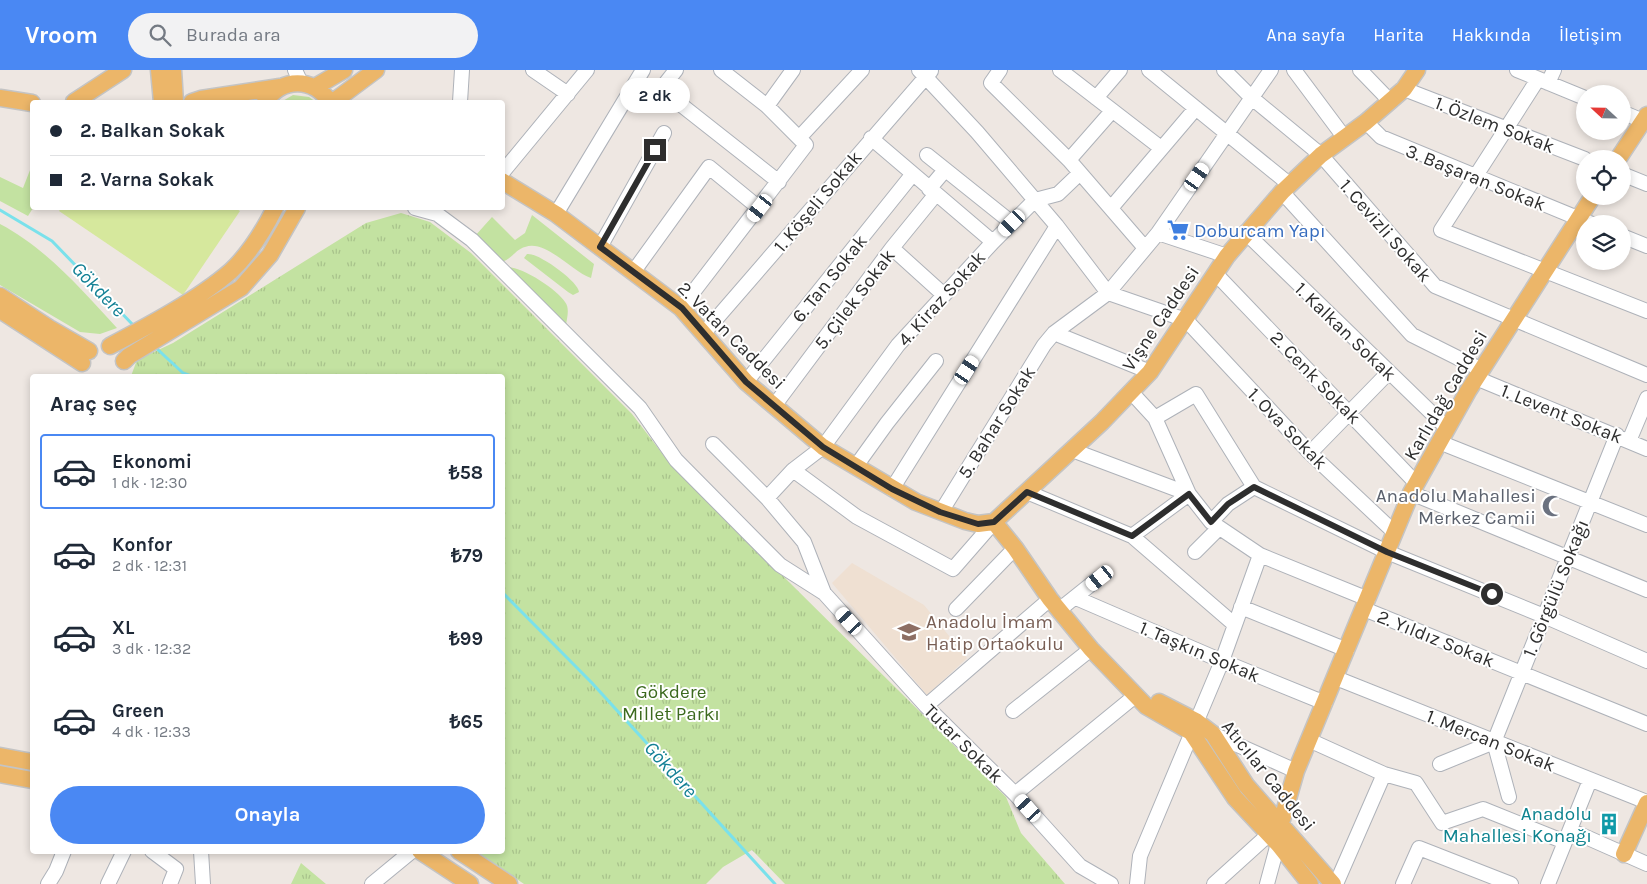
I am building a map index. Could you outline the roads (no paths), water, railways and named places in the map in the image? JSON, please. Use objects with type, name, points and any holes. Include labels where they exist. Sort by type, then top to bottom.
[{"type":"main road","points":[[77,100],[123,70]]},
{"type":"main road","points":[[159,70],[162,100]]},
{"type":"main road","points":[[173,70],[175,100]]},
{"type":"main road","points":[[197,100],[280,87],[344,70]]},
{"type":"main road","points":[[334,100],[376,70]]},
{"type":"main road","name":"Vişne Caddesi","points":[[994,522],[1132,393],[1150,372],[1227,256],[1285,188],[1321,155],[1366,122],[1404,89],[1417,70]]},
{"type":"main road","points":[[304,80],[329,100]]},
{"type":"main road","points":[[267,100],[280,87]]},
{"type":"main road","points":[[0,98],[30,103]]},
{"type":"main road","points":[[1624,150],[1645,118]]},
{"type":"main road","name":"2. Vatan Caddesi","points":[[505,183],[556,214],[682,308],[746,382],[823,447],[892,489],[940,512],[978,524],[994,522]]},
{"type":"main road","points":[[85,363],[96,347],[113,345],[207,289],[230,271],[245,256],[274,210]]},
{"type":"main road","points":[[113,345],[126,364],[171,331],[241,288],[256,274],[270,256],[296,210]]},
{"type":"main road","name":"Karlıdağ Caddesi","points":[[1281,823],[1296,771],[1336,678],[1394,532],[1414,488],[1443,435],[1513,319],[1545,270],[1576,232]]},
{"type":"main road","points":[[0,296],[48,328],[85,363]]},
{"type":"main road","points":[[0,310],[85,363]]},
{"type":"main road","name":"Atıcılar Caddesi","points":[[994,522],[1015,548],[1055,605],[1091,649],[1135,696],[1146,706],[1213,734],[1246,785],[1334,884]]},
{"type":"main road","name":"Atıcılar Caddesi","points":[[1194,727],[1235,798],[1274,840],[1310,884]]},
{"type":"main road","points":[[0,756],[30,762]]},
{"type":"main road","points":[[0,774],[30,780]]},
{"type":"main road","points":[[1624,854],[1647,802]]},
{"type":"main road","points":[[425,854],[470,884]]},
{"type":"main road","points":[[463,854],[509,884]]},
{"type":"street","points":[[460,100],[462,70]]},
{"type":"street","points":[[533,70],[568,94]]},
{"type":"street","points":[[505,169],[587,70]]},
{"type":"street","points":[[556,214],[643,70]]},
{"type":"street","points":[[676,70],[661,89],[779,182]]},
{"type":"street","points":[[721,70],[767,106],[802,141]]},
{"type":"street","points":[[682,308],[779,182],[802,141],[862,70]]},
{"type":"street","points":[[1000,70],[991,83],[1069,160],[1146,248]]},
{"type":"street","points":[[1060,70],[1161,148]]},
{"type":"street","points":[[1096,98],[1120,70]]},
{"type":"street","name":"1. Levent Sokak","points":[[1149,70],[1196,108],[1285,188],[1412,335],[1479,374],[1647,449]]},
{"type":"street","name":"1. Cevizli Sokak","points":[[1224,70],[1252,98],[1321,155],[1435,286],[1647,375]]},
{"type":"street","name":"5. Bahar Sokak","points":[[940,512],[1044,345],[1054,333],[1108,293],[1146,248],[1271,70]]},
{"type":"street","points":[[1294,70],[1344,138]]},
{"type":"street","points":[[1360,70],[1390,101]]},
{"type":"street","points":[[1517,70],[1576,94]]},
{"type":"street","points":[[1554,70],[1506,128],[1441,230],[1647,311]]},
{"type":"street","points":[[767,106],[790,71]]},
{"type":"street","points":[[925,72],[1057,226],[1108,293],[1186,320]]},
{"type":"street","name":"1. Köşeli Sokak","points":[[704,333],[925,72]]},
{"type":"street","name":"1. Özlem Sokak","points":[[1404,89],[1576,155]]},
{"type":"street","points":[[1112,208],[1196,108]]},
{"type":"street","points":[[1069,160],[1112,111]]},
{"type":"street","points":[[1631,114],[1645,118]]},
{"type":"street","name":"3. Başaran Sokak","points":[[1366,122],[1381,137],[1576,217]]},
{"type":"street","points":[[600,247],[664,133]]},
{"type":"street","points":[[871,138],[993,242]]},
{"type":"street","points":[[927,155],[1012,223]]},
{"type":"street","points":[[634,271],[709,168],[760,208]]},
{"type":"street","name":"5. Çilek Sokak","points":[[774,406],[892,248],[933,191],[945,170]]},
{"type":"street","name":"4. Kiraz Sokak","points":[[767,498],[793,470],[823,447],[898,345],[993,242],[1035,200],[1058,194],[1080,173]]},
{"type":"street","name":"6. Tan Sokak","points":[[746,382],[912,174]]},
{"type":"street","points":[[1631,178],[1647,184]]},
{"type":"street","points":[[422,210],[437,214],[472,240],[640,408],[676,460],[780,565],[824,593]]},
{"type":"street","points":[[892,489],[1057,226]]},
{"type":"street","name":"1. Kalkan Sokak","points":[[1246,232],[1388,373],[1443,435]]},
{"type":"street","points":[[1158,233],[1227,256]]},
{"type":"street","points":[[1631,240],[1647,246]]},
{"type":"street","points":[[892,248],[944,295]]},
{"type":"street","name":"2. Cenk Sokak","points":[[1215,273],[1350,412],[1414,488]]},
{"type":"street","name":"1. Ova Sokak","points":[[1186,320],[1310,453],[1394,532]]},
{"type":"street","points":[[1054,333],[1150,372]]},
{"type":"street","points":[[856,466],[936,361]]},
{"type":"street","points":[[1310,453],[1388,373]]},
{"type":"street","name":"2. Yıldız Sokak","points":[[1132,393],[1155,418],[1189,494],[1215,525],[1260,555],[1521,673],[1647,724]]},
{"type":"street","points":[[1155,418],[1196,394],[1254,487],[1387,552],[1544,616],[1647,661]]},
{"type":"street","name":"1. Görgülü Sokağı","points":[[1494,742],[1591,501],[1623,438],[1647,398]]},
{"type":"street","points":[[1443,435],[1647,525]]},
{"type":"street","points":[[712,444],[767,498],[804,542],[824,593]]},
{"type":"street","points":[[1072,450],[1189,494]]},
{"type":"street","points":[[793,470],[857,518],[953,569],[994,522]]},
{"type":"street","points":[[1195,552],[1228,504],[1254,487]]},
{"type":"street","points":[[1414,488],[1568,558],[1647,590]]},
{"type":"street","points":[[1027,492],[1132,536],[1235,625]]},
{"type":"street","points":[[1132,536],[1189,494]]},
{"type":"street","points":[[956,609],[1015,548]]},
{"type":"street","points":[[1137,884],[1140,856],[1222,661],[1260,555]]},
{"type":"street","points":[[926,706],[1055,605],[1076,598],[1100,578]]},
{"type":"street","name":"Tutar Sokak","points":[[824,593],[926,706],[1014,794],[1080,866],[1110,884]]},
{"type":"street","name":"1. Taşkın Sokak","points":[[1076,598],[1325,703]]},
{"type":"street","points":[[1241,607],[1347,650]]},
{"type":"street","points":[[1013,711],[1091,649]]},
{"type":"street","name":"1. Mercan Sokak","points":[[1336,678],[1647,802]]},
{"type":"street","points":[[1014,794],[1135,696]]},
{"type":"street","points":[[1213,734],[1296,771]]},
{"type":"street","points":[[1309,740],[1384,774],[1416,783],[1442,824],[1483,809],[1624,854],[1647,864]]},
{"type":"street","points":[[1440,764],[1494,742],[1509,797]]},
{"type":"street","points":[[1334,884],[1384,774]]},
{"type":"street","points":[[1548,884],[1590,780]]},
{"type":"street","points":[[1267,884],[1274,840],[1281,823]]},
{"type":"street","points":[[1214,884],[1274,840]]},
{"type":"street","points":[[1403,884],[1419,848],[1511,884]]},
{"type":"street","points":[[48,884],[63,854]]},
{"type":"street","points":[[108,884],[123,854]]},
{"type":"street","points":[[156,854],[176,869],[170,884]]},
{"type":"street","points":[[201,854],[203,884]]},
{"type":"street","points":[[372,884],[408,854]]},
{"type":"waterway","name":"Gökdere","points":[[0,210],[52,241],[135,327]]},
{"type":"waterway","name":"Gökdere","points":[[155,347],[186,374]]},
{"type":"waterway","name":"Gökdere","points":[[505,595],[592,683],[775,884]]},
{"type":"place","name":"Doburcam Yapı","points":[[1178,230]]},
{"type":"place","name":"Anadolu Mahallesi Merkez Camii","points":[[1553,506]]},
{"type":"place","name":"Anadolu İmam Hatip Ortaokulu","points":[[909,632]]},
{"type":"place","name":"Anadolu Mahallesi Konağı","points":[[1609,824]]},
{"type":"park label","name":"Gökdere Millet Parkı","points":[[671,702]]}]
